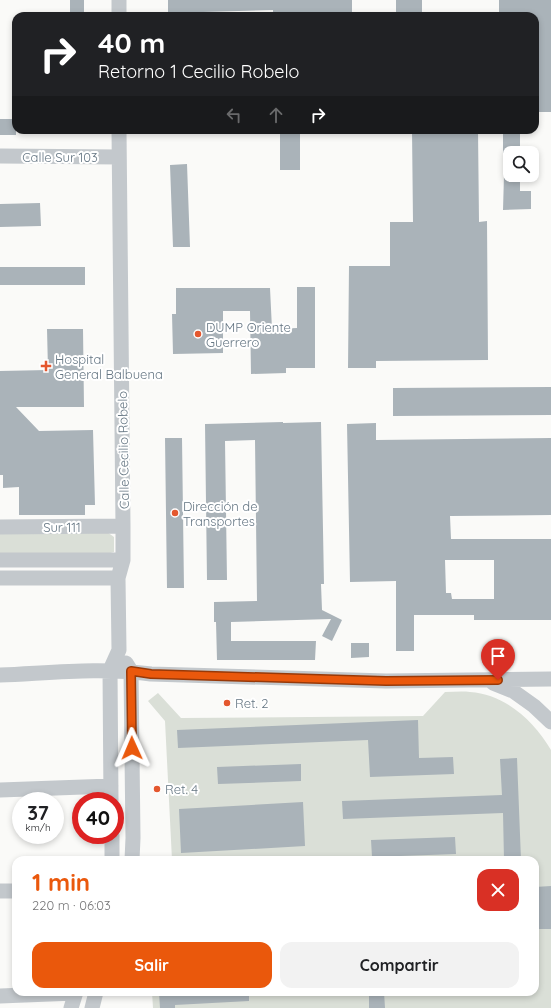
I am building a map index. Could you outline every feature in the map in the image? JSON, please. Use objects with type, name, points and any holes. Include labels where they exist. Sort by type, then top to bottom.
[{"type":"street","points":[[119,0],[119,12]]},
{"type":"street","name":"Calle Cecilio Robelo","points":[[111,792],[110,670],[119,650],[118,578],[123,560],[119,134]]},
{"type":"street","name":"Calle Sur 103","points":[[0,156],[119,157]]},
{"type":"street","name":"Sur 111","points":[[0,527],[123,526]]},
{"type":"street","points":[[0,560],[123,560]]},
{"type":"street","points":[[0,578],[118,578]]},
{"type":"street","name":"Calle Cecilio Robelo","points":[[119,650],[131,671],[132,856]]},
{"type":"street","points":[[0,675],[110,670],[151,674],[370,680],[485,681],[551,679]]},
{"type":"street","points":[[485,681],[513,691],[534,706],[551,722]]},
{"type":"street","points":[[0,790],[72,793]]},
{"type":"street","points":[[124,838],[133,838]]},
{"type":"street","points":[[112,844],[112,856]]},
{"type":"street","points":[[0,892],[12,891]]},
{"type":"street","points":[[0,996],[12,996]]},
{"type":"street","points":[[70,1008],[75,996]]},
{"type":"street","points":[[92,1008],[95,996]]},
{"type":"shaded area","points":[[107,532],[114,537],[114,552],[107,554],[0,555],[0,534]]},
{"type":"shaded area","points":[[445,692],[483,694],[507,704],[527,719],[551,750],[551,1008],[153,1008],[152,996],[539,996],[539,856],[172,856],[165,721],[148,701],[158,693],[181,718],[423,716]]},
{"type":"building","points":[[70,0],[84,0],[84,12],[70,12]]},
{"type":"building","points":[[168,0],[352,0],[352,12],[273,12],[273,10],[168,12]]},
{"type":"building","points":[[396,0],[422,0],[422,12],[396,12]]},
{"type":"building","points":[[499,0],[551,0],[551,112],[539,112],[539,12],[499,12]]},
{"type":"building","points":[[0,119],[12,119],[12,134],[16,135],[0,135]]},
{"type":"building","points":[[280,134],[300,134],[300,170],[280,170]]},
{"type":"building","points":[[412,134],[478,134],[479,222],[487,221],[488,360],[376,361],[376,368],[348,368],[349,266],[390,266],[390,222],[413,222]]},
{"type":"building","points":[[503,134],[520,134],[520,146],[503,146]]},
{"type":"building","points":[[187,164],[190,247],[173,247],[170,165]]},
{"type":"building","points":[[504,182],[520,182],[520,191],[531,191],[531,209],[503,210]]},
{"type":"building","points":[[40,203],[41,226],[0,227],[0,204]]},
{"type":"building","points":[[0,267],[85,267],[85,285],[0,285]]},
{"type":"building","points":[[297,287],[315,287],[315,368],[286,368],[286,373],[251,374],[250,311],[223,311],[223,353],[173,354],[172,314],[176,314],[176,288],[270,288],[272,329],[297,328]]},
{"type":"building","points":[[47,329],[83,329],[84,407],[16,407],[39,431],[93,430],[95,505],[85,505],[85,515],[19,515],[19,487],[3,488],[3,475],[0,475],[0,371],[48,370]]},
{"type":"building","points":[[551,387],[551,415],[393,416],[393,388]]},
{"type":"building","points":[[321,422],[324,584],[321,584],[322,610],[342,620],[332,641],[322,636],[331,619],[231,622],[231,641],[316,641],[315,660],[217,660],[214,602],[257,601],[255,440],[225,441],[227,580],[207,580],[205,424]]},
{"type":"building","points":[[376,423],[376,440],[551,438],[551,515],[450,516],[451,539],[551,539],[551,620],[474,620],[474,615],[414,615],[414,651],[396,651],[396,581],[350,582],[347,424]],"holes":[[[445,560],[494,560],[494,599],[452,599],[451,593],[446,593]]]},
{"type":"building","name":"Dirección de Transportes","points":[[165,438],[182,438],[184,588],[167,588]]},
{"type":"building","points":[[351,643],[369,643],[369,657],[351,658]]},
{"type":"building","points":[[418,720],[419,758],[453,757],[454,774],[370,777],[368,740],[178,748],[177,730]]},
{"type":"building","points":[[517,758],[521,856],[504,856],[503,813],[343,819],[342,801],[502,795],[500,759]]},
{"type":"building","points":[[301,764],[301,781],[218,784],[217,767]]},
{"type":"building","points":[[303,802],[305,846],[181,853],[179,809]]},
{"type":"building","points":[[455,837],[456,854],[372,856],[371,840]]},
{"type":"building","points":[[551,886],[551,929],[539,929],[539,887]]},
{"type":"building","points":[[159,996],[249,996],[249,1001],[175,1005],[175,1008],[160,1008]]},
{"type":"building","points":[[369,996],[384,996],[385,1008],[369,1008]]},
{"type":"place","name":"DUMP Oriente Guerrero","points":[[198,334]]},
{"type":"place","name":"Hospital General Balbuena","points":[[46,366]]},
{"type":"place","name":"Dirección de Transportes","points":[[175,513]]},
{"type":"place","name":"Ret. 2","points":[[227,703]]},
{"type":"place","name":"Ret. 4","points":[[157,789]]},
{"type":"route","points":[[132,748],[130,697],[131,671],[151,674],[370,680],[498,680]]}]
